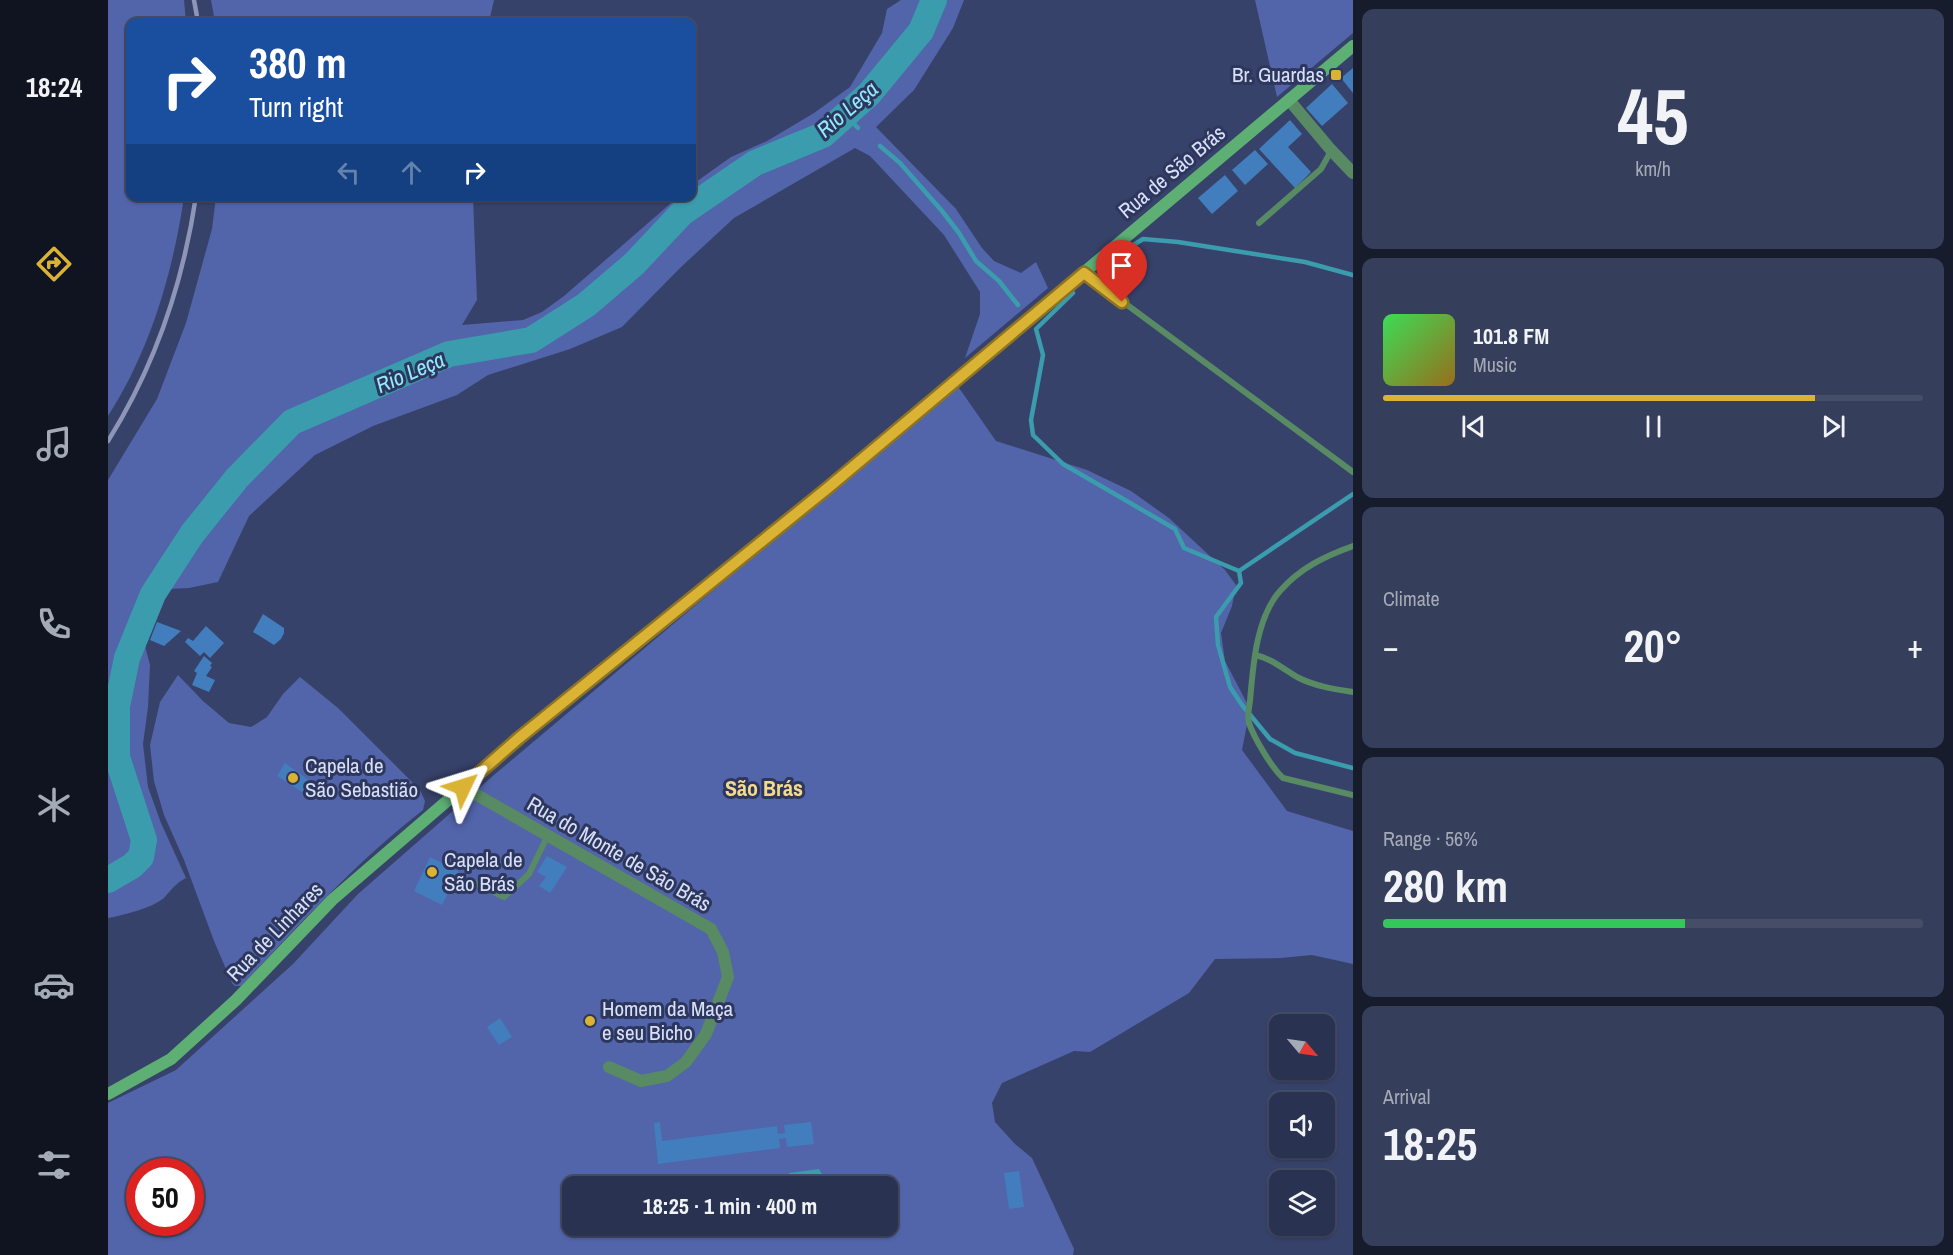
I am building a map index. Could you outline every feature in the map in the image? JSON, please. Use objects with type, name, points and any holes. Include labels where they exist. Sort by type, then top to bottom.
[{"type":"main road","name":"Rua de São Brás","points":[[463,787],[519,738],[829,487],[1084,273],[1148,216],[1353,46]]},
{"type":"main road","name":"Rua de Linhares","points":[[108,1094],[171,1059],[236,1000],[332,900],[463,787]]},
{"type":"street","points":[[1289,100],[1331,150],[1351,167]]},
{"type":"street","name":"Rua do Monte de São Brás","points":[[463,787],[711,929],[723,952],[728,977],[706,1034],[686,1062],[667,1076],[641,1081],[609,1067]]},
{"type":"lane","points":[[1259,223],[1321,169],[1331,150]]},
{"type":"lane","points":[[1084,273],[1353,472]]},
{"type":"lane","points":[[1353,546],[1326,556],[1301,570],[1278,593],[1263,622],[1255,655],[1248,722],[1274,770],[1283,777],[1353,795]]},
{"type":"lane","points":[[1255,655],[1268,658],[1300,678],[1332,689],[1353,692]]},
{"type":"lane","points":[[473,882],[504,897],[529,874],[547,837]]},
{"type":"shaded area","points":[[108,0],[184,0],[186,18],[126,18],[126,201],[183,201],[173,254],[158,310],[136,365],[108,416]]},
{"type":"shaded area","points":[[211,0],[494,0],[490,18],[214,18]]},
{"type":"shaded area","points":[[901,0],[964,0],[953,28],[914,90],[876,127],[956,209],[982,248],[994,261],[1021,273],[1036,262],[1048,288],[965,358],[980,314],[980,292],[944,235],[870,156],[855,148],[734,218],[680,268],[622,327],[570,349],[488,375],[457,395],[373,426],[315,455],[249,516],[218,582],[189,588],[169,589],[144,642],[150,665],[143,744],[148,787],[161,823],[186,878],[176,884],[164,898],[152,905],[108,918],[108,480],[157,399],[186,323],[212,229],[216,201],[473,201],[477,300],[462,325],[523,320],[542,312],[564,296],[673,201],[696,201],[696,182],[731,157],[767,141],[814,113],[850,87],[882,33],[887,9]]},
{"type":"shaded area","points":[[1255,0],[1353,0],[1353,33],[1277,97]]},
{"type":"shaded area","points":[[957,385],[996,441],[1087,470],[1131,491],[1169,518],[1225,570],[1236,585],[1232,606],[1221,633],[1225,661],[1250,709],[1242,750],[1287,811],[1353,831],[1353,964],[1312,955],[1215,959],[1189,993],[1090,1052],[1074,1051],[1002,1083],[992,1103],[995,1122],[1015,1144],[1032,1158],[1074,1249],[1073,1255],[108,1255],[108,1103],[176,1070],[293,964],[358,894],[494,775]]},
{"type":"shaded area","points":[[178,675],[229,723],[251,727],[267,717],[283,694],[300,677],[338,708],[420,790],[425,801],[423,810],[351,872],[241,986],[235,986],[232,983],[214,941],[184,860],[164,815],[154,781],[150,745],[160,702]]},
{"type":"shaded area","points":[[819,1169],[823,1176],[789,1176],[789,1173]]},
{"type":"building","points":[[1353,68],[1353,93],[1341,78]]},
{"type":"building","points":[[1332,84],[1348,103],[1322,126],[1306,108]]},
{"type":"building","points":[[1290,120],[1302,134],[1288,147],[1311,172],[1295,188],[1259,149]]},
{"type":"building","points":[[1255,150],[1268,164],[1245,185],[1232,170]]},
{"type":"building","points":[[1225,175],[1238,191],[1212,214],[1198,198]]},
{"type":"building","points":[[263,614],[284,628],[281,639],[274,645],[253,632]]},
{"type":"building","points":[[157,622],[181,631],[164,646],[150,640]]},
{"type":"building","points":[[206,626],[224,643],[210,658],[204,652],[200,656],[185,642],[188,638],[193,641]]},
{"type":"building","points":[[204,656],[212,663],[206,676],[215,680],[209,692],[192,685],[197,673],[194,671]]},
{"type":"building","name":"Capela de São Sebastião","points":[[285,763],[310,781],[302,792],[277,776]]},
{"type":"building","points":[[547,856],[567,867],[550,893],[539,886],[546,877],[537,872]]},
{"type":"building","points":[[430,857],[459,872],[442,905],[414,891]]},
{"type":"building","points":[[500,1018],[512,1037],[499,1045],[487,1027]]},
{"type":"building","points":[[660,1122],[662,1141],[777,1126],[778,1134],[785,1133],[784,1125],[811,1122],[814,1144],[787,1147],[786,1138],[779,1139],[780,1148],[658,1164],[654,1123]]},
{"type":"building","points":[[1019,1171],[1024,1207],[1009,1209],[1004,1173]]},
{"type":"waterway","name":"Rio Leça","points":[[108,880],[132,866],[141,857],[144,840],[117,757],[117,706],[127,658],[153,594],[192,534],[237,478],[292,422],[449,354],[531,340],[586,305],[634,264],[682,213],[755,163],[823,135],[869,94],[921,31],[934,0]]},
{"type":"waterway","points":[[845,115],[858,128]]},
{"type":"waterway","points":[[880,146],[900,163],[942,211],[976,261],[999,281],[1018,305]]},
{"type":"waterway","points":[[1109,265],[1124,251],[1143,239],[1178,242],[1305,262],[1353,275]]},
{"type":"waterway","points":[[1073,293],[1036,329],[1043,355],[1031,420],[1033,435],[1063,464],[1175,529],[1184,548],[1239,571],[1353,494]]},
{"type":"waterway","points":[[1239,571],[1241,583],[1216,617],[1218,645],[1230,687],[1270,739],[1295,753],[1353,768]]},
{"type":"railway","points":[[194,0],[197,18]]},
{"type":"railway","points":[[108,441],[140,383],[165,323],[183,260],[195,201]]},
{"type":"place","name":"Br. Guardas","points":[[1336,75]]},
{"type":"place","name":"Capela de São Sebastião","points":[[293,778]]},
{"type":"place","name":"Capela de São Brás","points":[[432,872]]},
{"type":"place","name":"Homem da Maça e seu Bicho","points":[[590,1021]]},
{"type":"district","name":"São Brás","points":[[764,788]]},
{"type":"route","points":[[463,787],[519,738],[829,487],[1084,273],[1122,302]]}]
